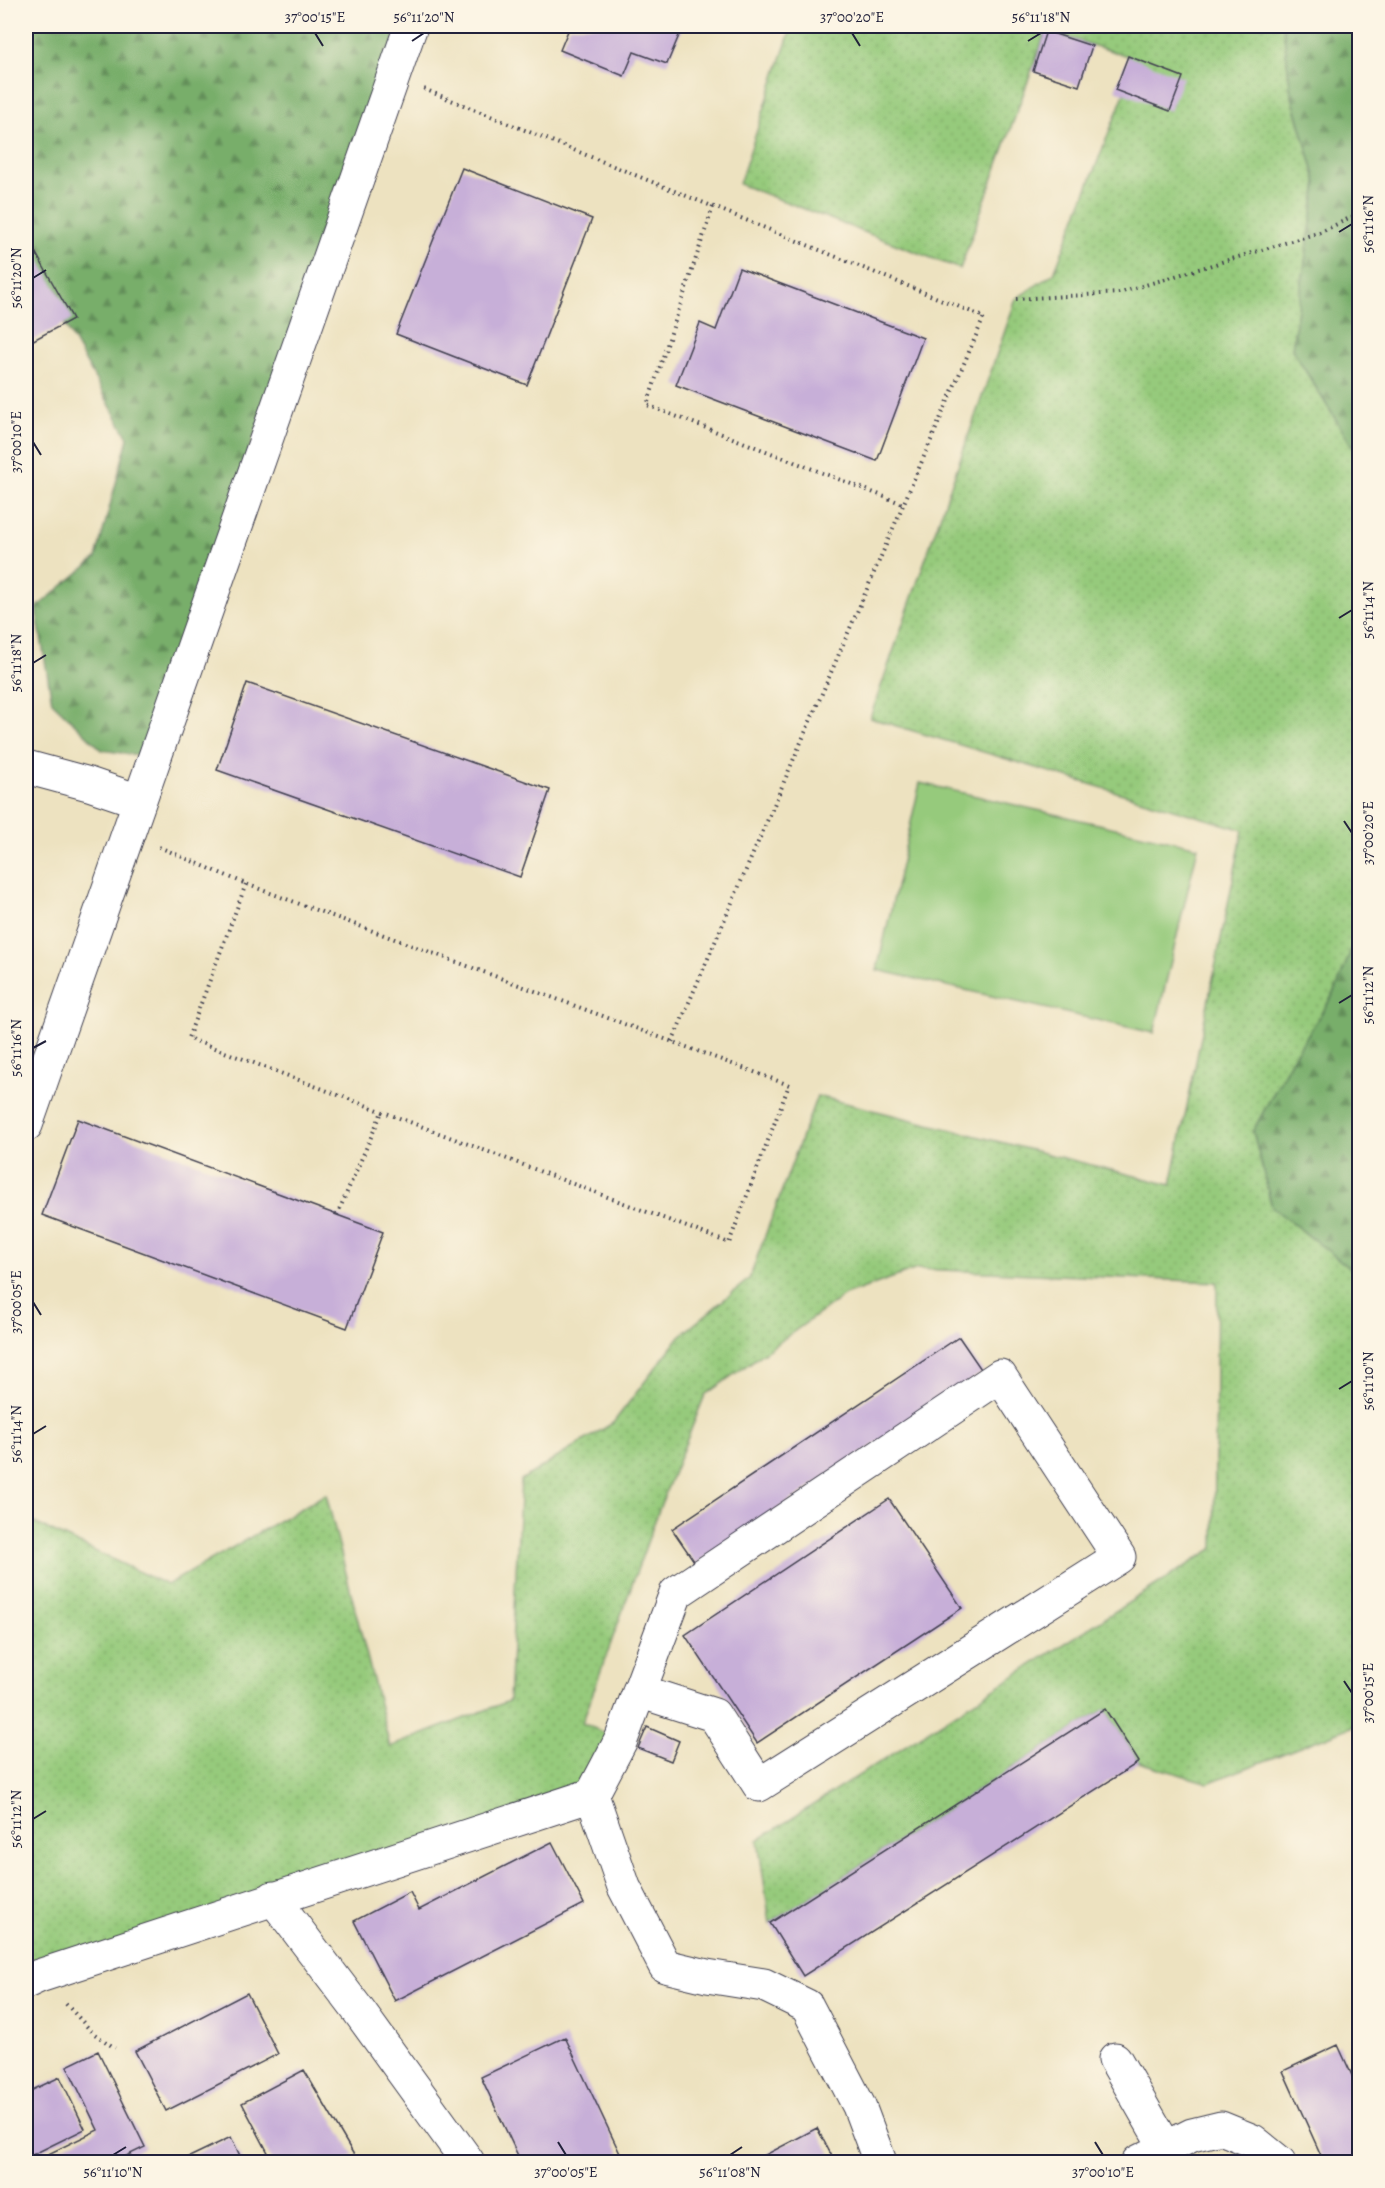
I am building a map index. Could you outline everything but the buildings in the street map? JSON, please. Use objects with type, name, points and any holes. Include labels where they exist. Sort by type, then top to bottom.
[{"type":"lane","points":[[26,1125],[411,26]]},
{"type":"lane","points":[[26,767],[89,784],[139,801]]},
{"type":"lane","points":[[32,1979],[592,1795],[621,1740],[639,1691],[676,1593],[1000,1376],[1119,1557],[759,1785],[714,1715],[639,1691]]},
{"type":"lane","points":[[592,1795],[624,1887],[665,1966],[707,1976],[764,1985],[807,2006],[859,2106],[880,2163]]},
{"type":"lane","points":[[273,1898],[358,2010],[468,2163]]},
{"type":"lane","points":[[1115,2059],[1152,2156],[1192,2135],[1221,2128],[1253,2140],[1279,2163]]},
{"type":"path","points":[[393,76],[984,317],[672,1042]]},
{"type":"path","points":[[713,207],[647,405],[903,504]]},
{"type":"path","points":[[1016,300],[1119,292],[1321,232],[1359,213]]},
{"type":"path","points":[[128,834],[246,884],[789,1085],[729,1243],[188,1038],[246,884]]},
{"type":"path","points":[[337,1215],[382,1112]]},
{"type":"path","points":[[32,1979],[93,2033],[115,2048]]},
{"type":"green space","points":[[26,26],[399,26],[141,756],[102,750],[52,702],[36,608],[96,558],[128,438],[26,255]]},
{"type":"green space","points":[[792,26],[907,26],[957,35],[997,26],[1021,26],[1046,31],[960,269],[739,184]]},
{"type":"green space","points":[[907,26],[997,26],[957,35]]},
{"type":"green space","points":[[1048,26],[1283,26],[1291,93],[1317,183],[1292,349],[1359,457],[1360,929],[1335,992],[1291,1061],[1253,1131],[1272,1207],[1359,1275],[1359,1724],[1208,1783],[1139,1762],[1105,1709],[770,1923],[758,1840],[1214,1548],[1217,1282],[917,1269],[845,1295],[705,1395],[661,1504],[582,1723],[621,1740],[592,1795],[26,1982],[26,1519],[167,1585],[326,1494],[390,1747],[509,1701],[521,1480],[613,1423],[680,1336],[749,1279],[817,1096],[1171,1185],[1243,830],[870,718],[1016,299],[1054,273],[1124,94],[1128,56],[1046,31]]},
{"type":"green space","points":[[1283,26],[1359,26],[1359,457],[1292,349],[1317,183],[1291,93]]},
{"type":"green space","points":[[920,783],[1198,847],[1154,1033],[877,970]]},
{"type":"green space","points":[[1359,929],[1360,1275],[1272,1207],[1253,1131],[1291,1061],[1335,992]]}]
